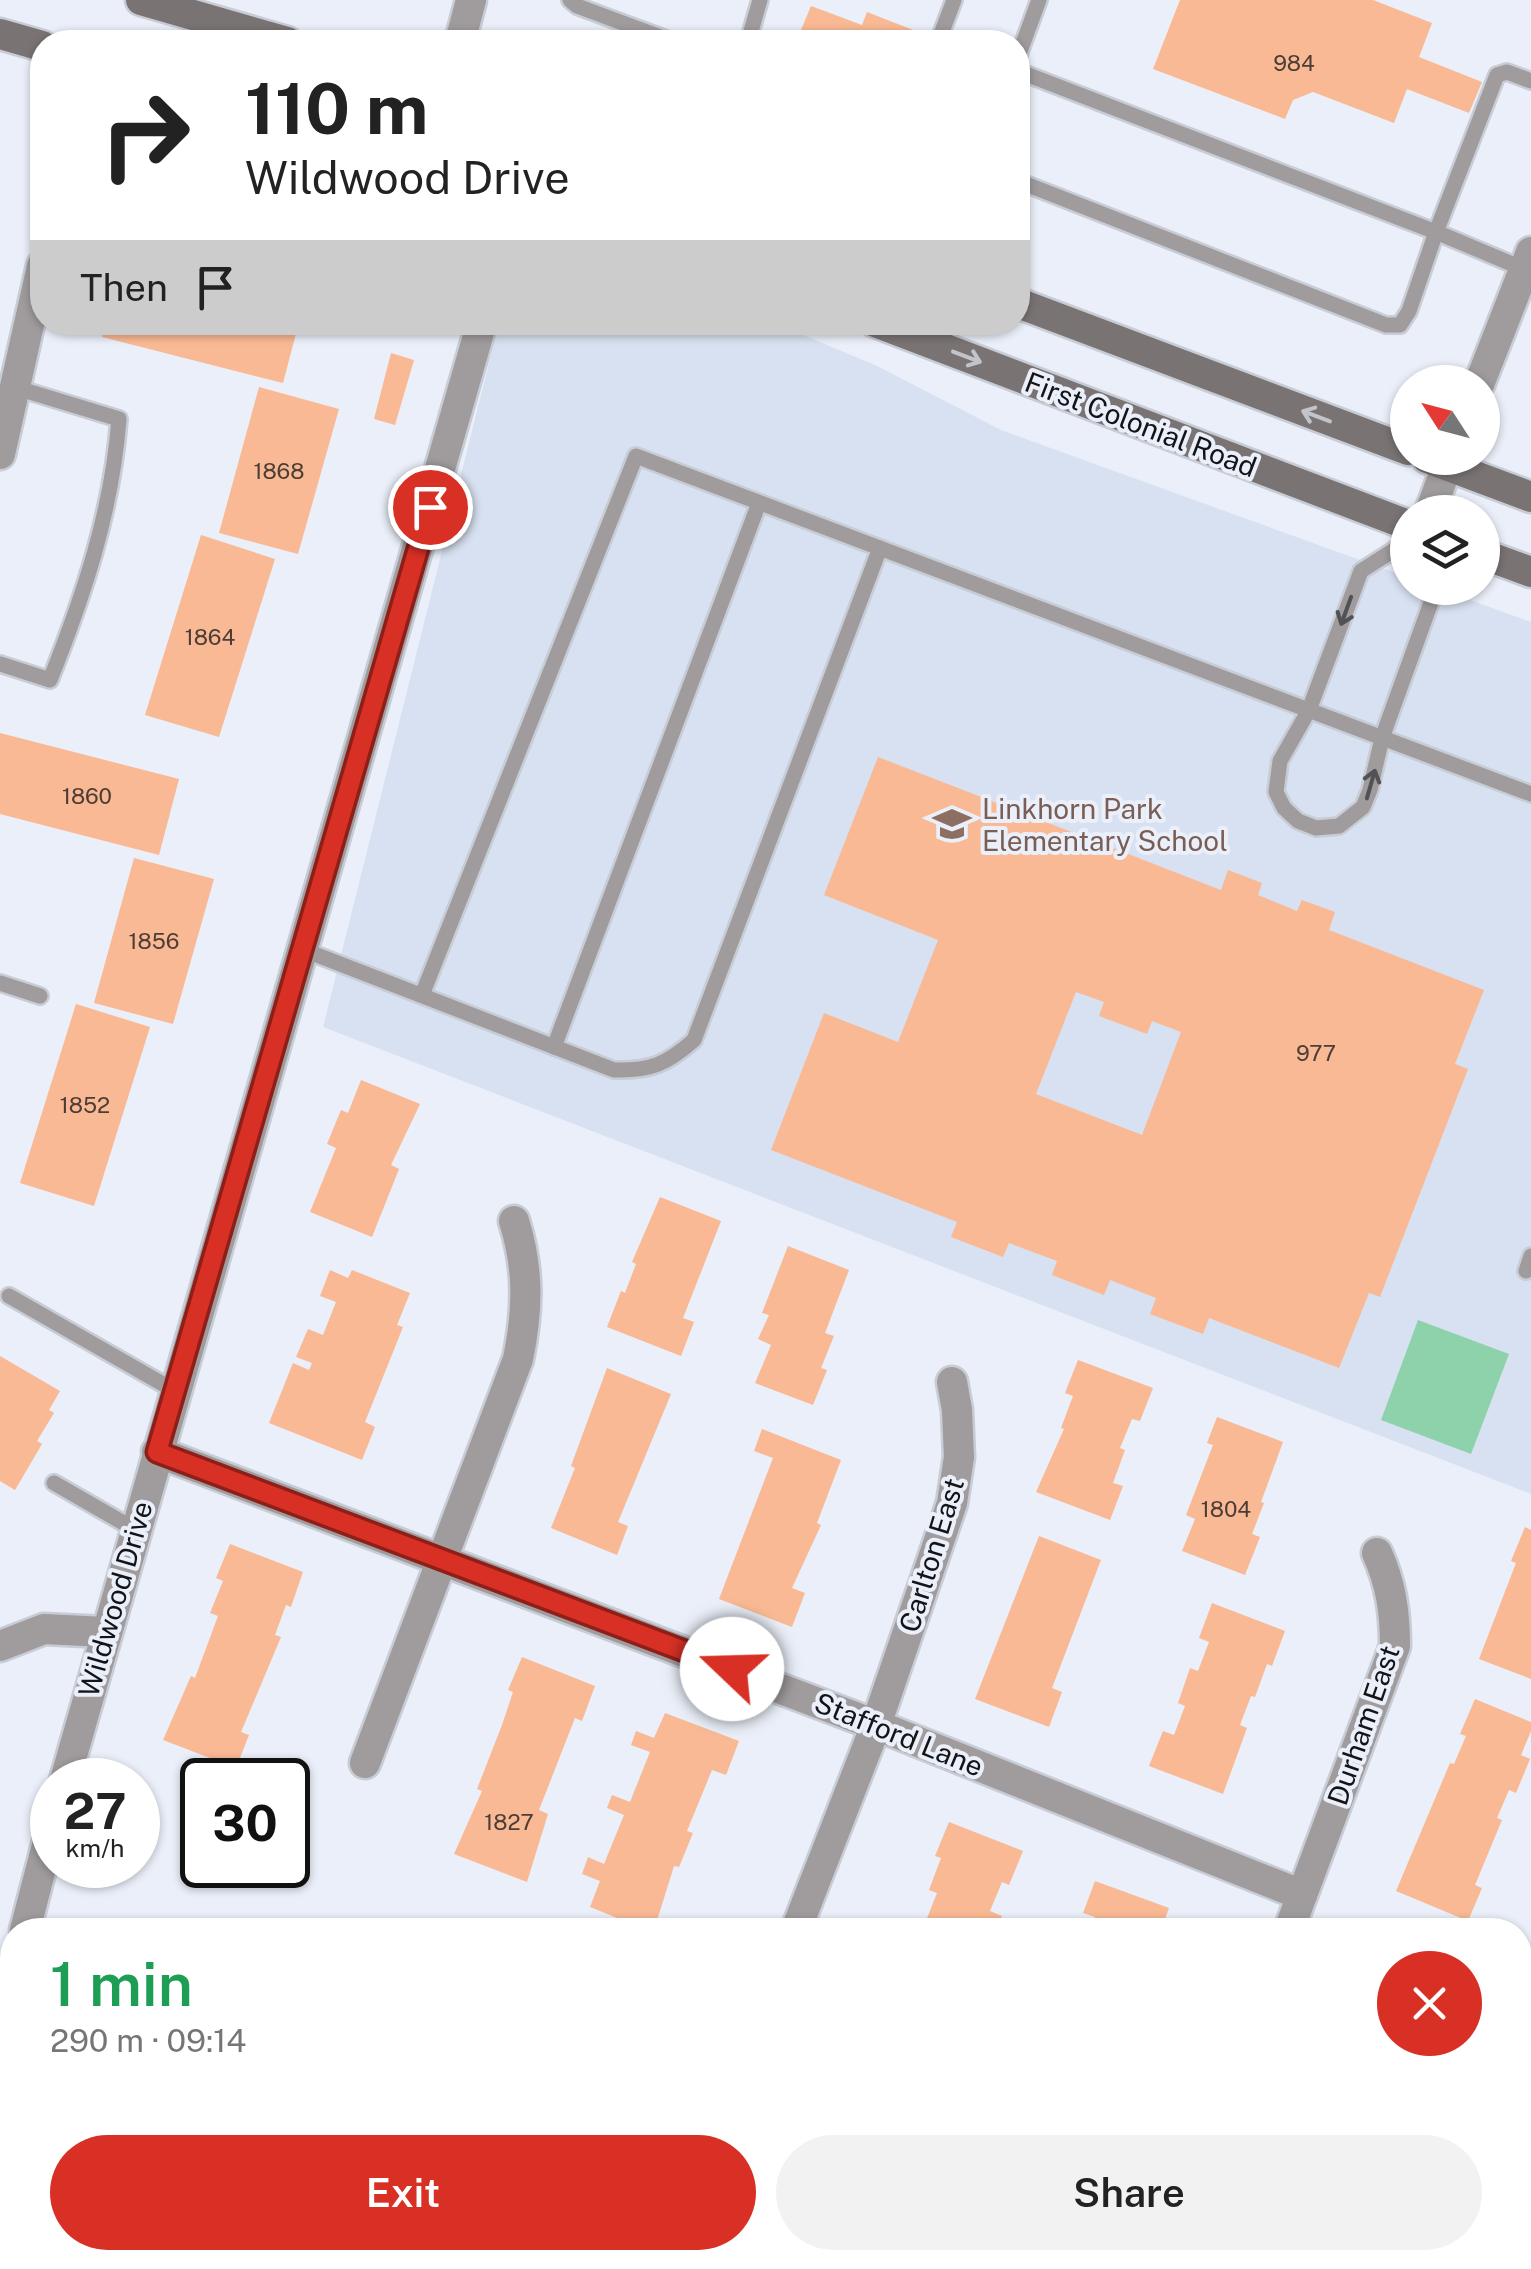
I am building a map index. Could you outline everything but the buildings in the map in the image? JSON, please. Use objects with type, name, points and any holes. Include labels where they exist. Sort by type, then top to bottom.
[{"type":"main road","points":[[140,0],[245,30]]},
{"type":"main road","points":[[0,34],[30,43]]},
{"type":"main road","points":[[1030,307],[1390,443]]},
{"type":"main road","name":"First Colonial Road","points":[[910,335],[1390,518]]},
{"type":"main road","points":[[1477,475],[1531,498]]},
{"type":"main road","points":[[1500,561],[1531,572]]},
{"type":"street","points":[[463,30],[472,0]]},
{"type":"street","points":[[1487,365],[1528,260]]},
{"type":"street","points":[[0,454],[30,325]]},
{"type":"street","name":"Wildwood Drive","points":[[70,1758],[478,335]]},
{"type":"street","points":[[365,1763],[518,1359],[526,1316],[527,1280],[514,1221]]},
{"type":"street","name":"Carlton East","points":[[801,1918],[876,1724],[952,1503],[959,1457],[952,1382]]},
{"type":"street","name":"Stafford Lane","points":[[157,1452],[876,1724],[1302,1895]]},
{"type":"street","name":"Durham East","points":[[1293,1918],[1394,1646],[1395,1609],[1378,1553]]},
{"type":"street","points":[[0,1646],[44,1629],[105,1632]]},
{"type":"street","points":[[28,1918],[36,1888]]},
{"type":"lane","points":[[570,0],[642,30]]},
{"type":"lane","points":[[751,30],[760,0]]},
{"type":"lane","points":[[943,30],[954,0]]},
{"type":"lane","points":[[1028,30],[1039,0]]},
{"type":"lane","points":[[1030,185],[1386,325],[1400,325],[1409,311],[1496,75],[1508,72],[1531,81]]},
{"type":"lane","points":[[1030,76],[1436,232],[1528,260]]},
{"type":"lane","points":[[0,664],[50,680],[84,596],[115,473],[118,419],[17,388]]},
{"type":"lane","points":[[422,996],[636,456],[1531,794]]},
{"type":"lane","points":[[554,1046],[760,502]]},
{"type":"lane","points":[[304,950],[614,1070],[642,1071],[674,1058],[694,1040],[880,548]]},
{"type":"lane","points":[[1390,552],[1361,571],[1309,710],[1280,761],[1276,792],[1284,808],[1298,821],[1316,828],[1339,826],[1362,807],[1382,738],[1430,605]]},
{"type":"lane","points":[[0,982],[40,996]]},
{"type":"lane","points":[[9,1296],[176,1391]]},
{"type":"lane","points":[[54,1482],[134,1529]]},
{"type":"shaded area","name":"Linkhorn Park Elementary School","points":[[496,335],[803,335],[877,366],[1001,430],[1390,571],[1390,605],[1484,605],[1531,622],[1531,1494],[323,1027]]},
{"type":"green space","points":[[1418,1320],[1509,1354],[1471,1454],[1381,1420]]},
{"type":"place","name":"Linkhorn Park Elementary School","points":[[952,824]]},
{"type":"route","points":[[430,507],[157,1452],[732,1669]]}]
